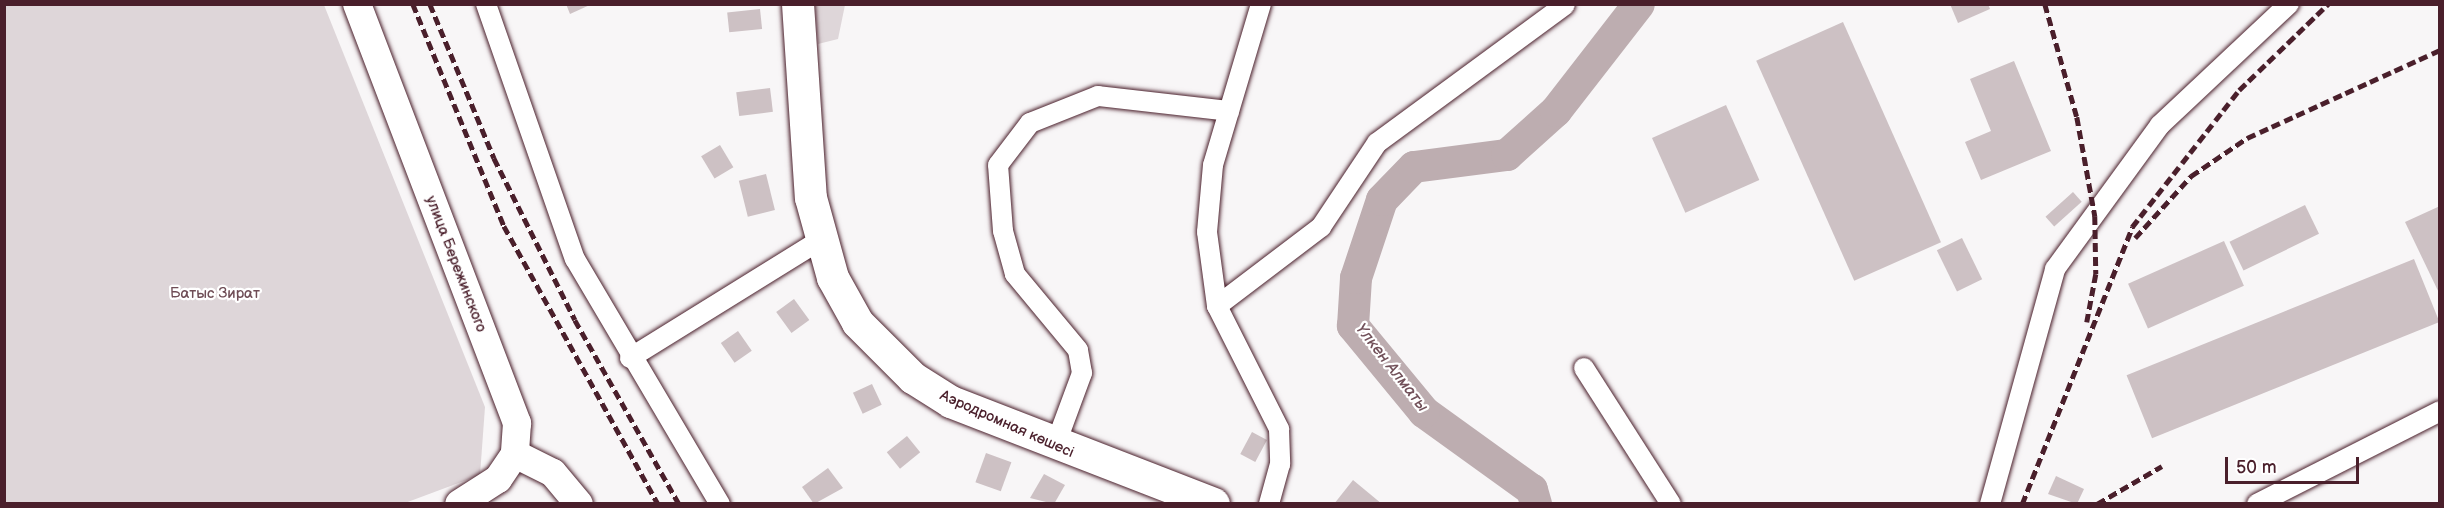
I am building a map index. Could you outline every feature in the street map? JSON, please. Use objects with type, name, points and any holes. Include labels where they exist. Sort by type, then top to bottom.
[{"type":"main road","name":"улица Бережинского","points":[[357,4],[518,423],[515,454],[498,479],[459,504]]},
{"type":"main road","name":"Аэродромная көшесі","points":[[798,4],[811,198],[820,240],[833,278],[858,322],[913,378],[951,402],[1055,446],[1214,504]]},
{"type":"main road","points":[[515,454],[553,473],[579,504]]},
{"type":"street","points":[[486,4],[575,259],[630,358],[720,504]]},
{"type":"street","points":[[1261,4],[1214,165],[1207,232],[1217,306],[1279,429],[1280,464],[1269,504]]},
{"type":"street","points":[[1990,504],[2055,269],[2160,125],[2289,4]]},
{"type":"street","points":[[1217,306],[1321,227],[1377,143],[1565,5]]},
{"type":"street","points":[[1055,446],[1082,373],[1078,350],[1015,273],[1003,231],[998,165],[1030,123],[1098,96],[1229,111]]},
{"type":"street","points":[[630,358],[820,240]]},
{"type":"street","points":[[1584,368],[1671,504]]},
{"type":"street","points":[[2257,504],[2439,411]]},
{"type":"green space","name":"Батыс Зират","points":[[4,5],[324,5],[485,407],[480,475],[405,503],[5,503]]},
{"type":"green space","points":[[815,5],[845,5],[838,39],[818,44]]},
{"type":"building","points":[[566,4],[592,4],[570,14]]},
{"type":"building","points":[[1950,4],[1988,4],[1990,9],[1958,23]]},
{"type":"building","points":[[760,9],[762,29],[729,32],[727,12]]},
{"type":"building","points":[[1843,22],[1941,242],[1854,281],[1756,61]]},
{"type":"building","points":[[2014,61],[2051,151],[1981,180],[1965,142],[1991,131],[1970,79]]},
{"type":"building","points":[[770,88],[773,112],[739,116],[736,92]]},
{"type":"building","points":[[1726,105],[1759,180],[1685,213],[1652,138]]},
{"type":"building","points":[[720,145],[733,167],[715,179],[701,156]]},
{"type":"building","points":[[766,174],[775,210],[748,217],[739,181]]},
{"type":"building","points":[[2073,192],[2082,202],[2054,226],[2046,217]]},
{"type":"building","points":[[2305,205],[2319,234],[2244,271],[2230,242]]},
{"type":"building","points":[[2440,206],[2440,295],[2405,222]]},
{"type":"building","points":[[1962,238],[1982,279],[1957,292],[1937,250]]},
{"type":"building","points":[[2224,241],[2244,286],[2148,328],[2128,284]]},
{"type":"building","points":[[2414,259],[2439,322],[2152,438],[2127,375]]},
{"type":"building","points":[[794,299],[809,320],[791,333],[776,312]]},
{"type":"building","points":[[738,331],[752,351],[735,363],[721,343]]},
{"type":"building","points":[[872,384],[882,405],[863,414],[853,393]]},
{"type":"building","points":[[1252,432],[1267,440],[1255,462],[1240,454]]},
{"type":"building","points":[[907,436],[920,452],[900,469],[887,452]]},
{"type":"building","points":[[986,453],[1011,462],[1001,491],[975,482]]},
{"type":"building","points":[[828,468],[843,488],[814,504],[802,487]]},
{"type":"building","points":[[1044,474],[1065,485],[1054,504],[1030,498]]},
{"type":"building","points":[[2056,476],[2084,489],[2077,504],[2048,494]]},
{"type":"building","points":[[1353,480],[1382,504],[1334,504]]},
{"type":"waterway","name":"Үлкен Алматы","points":[[1536,504],[1532,490],[1424,412],[1353,326],[1356,278],[1382,200],[1414,167],[1507,155],[1556,111],[1639,4]]},
{"type":"railway","points":[[413,4],[504,226],[658,504]]},
{"type":"railway","points":[[430,4],[494,158],[575,320],[679,504]]},
{"type":"railway","points":[[2045,4],[2077,117],[2095,216],[2096,274],[2087,322]]},
{"type":"railway","points":[[2022,504],[2132,227],[2239,90],[2328,4]]},
{"type":"railway","points":[[2135,238],[2191,176],[2247,138],[2440,50]]},
{"type":"railway","points":[[2097,504],[2162,466]]}]
